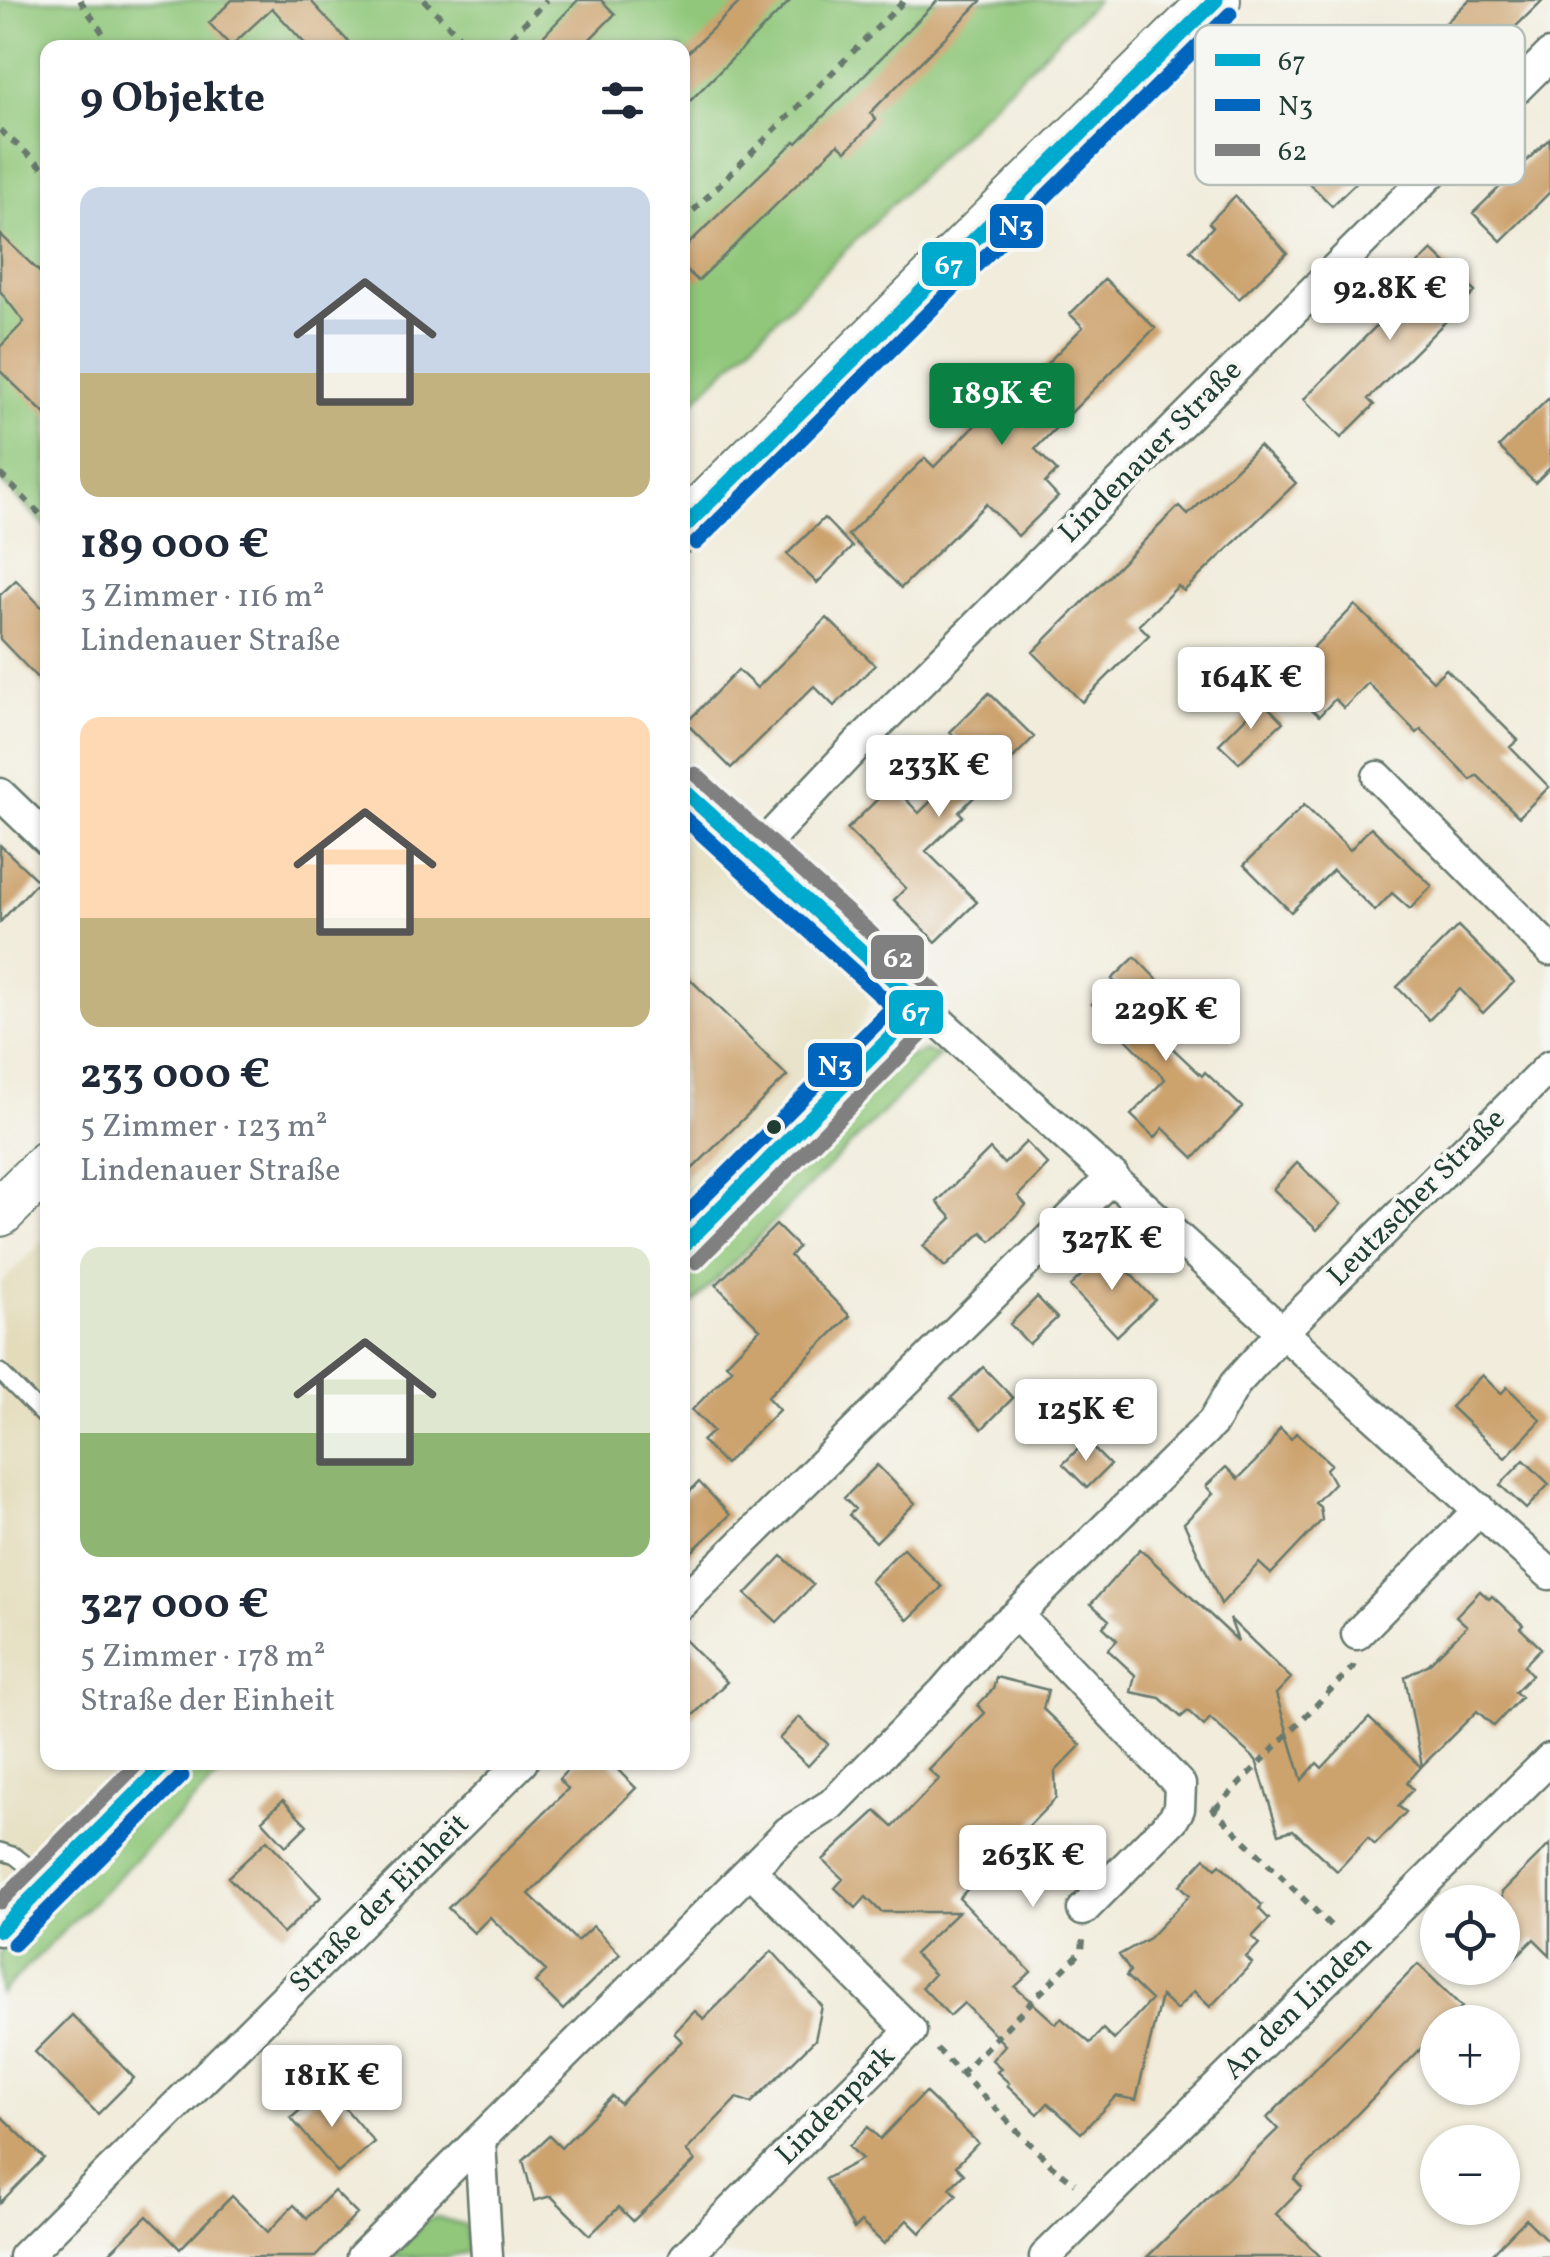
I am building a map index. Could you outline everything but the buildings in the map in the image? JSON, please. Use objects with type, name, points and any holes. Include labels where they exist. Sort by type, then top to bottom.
[{"type":"main road","points":[[690,521],[1216,0]]},
{"type":"main road","points":[[0,1212],[40,1173]]},
{"type":"street","name":"Lindenauer Straße","points":[[1525,81],[1550,56]]},
{"type":"street","name":"Lindenauer Straße","points":[[755,853],[856,746],[1420,185]]},
{"type":"street","points":[[1378,778],[1550,950]]},
{"type":"street","points":[[0,794],[40,832]]},
{"type":"street","points":[[690,795],[1550,1574]]},
{"type":"street","points":[[690,1240],[922,1006]]},
{"type":"street","name":"Leutzscher Straße","points":[[1284,1330],[1550,1066]]},
{"type":"street","points":[[690,1595],[1113,1176]]},
{"type":"street","points":[[362,2257],[788,1832],[832,1804],[944,1692],[995,1632],[1017,1615],[1213,1422],[1235,1384],[1284,1330]]},
{"type":"street","points":[[1357,1634],[1480,1509]]},
{"type":"street","points":[[1017,1615],[1180,1785],[1181,1798],[1173,1819],[1083,1910]]},
{"type":"street","name":"An den Linden","points":[[1045,2257],[1550,1759]]},
{"type":"street","points":[[0,1930],[160,1770]]},
{"type":"street","name":"Straße der Einheit","points":[[24,2257],[514,1770]]},
{"type":"street","name":"Lindenpark","points":[[685,2257],[910,2031],[750,1870]]},
{"type":"street","points":[[480,2142],[487,2257]]},
{"type":"lane","points":[[0,1372],[40,1412]]},
{"type":"lane","points":[[0,1851],[15,1856],[48,1882]]},
{"type":"path","points":[[80,0],[108,40]]},
{"type":"path","points":[[424,0],[462,40]]},
{"type":"path","points":[[508,40],[547,0]]},
{"type":"path","points":[[690,214],[905,0]]},
{"type":"path","points":[[0,130],[40,163]]},
{"type":"path","points":[[0,474],[40,514]]},
{"type":"path","points":[[1215,1809],[1353,1667],[1357,1634]]},
{"type":"path","points":[[1181,1798],[1215,1809],[1356,1951]]},
{"type":"path","points":[[960,2074],[1082,1951],[1083,1910]]},
{"type":"path","points":[[910,2031],[927,2039],[1052,2166],[1099,2203]]},
{"type":"shaded area","points":[[690,819],[874,994],[850,1048],[690,1208]]},
{"type":"shaded area","points":[[40,1244],[40,1770],[126,1770],[0,1894],[0,1284]]},
{"type":"green space","points":[[0,0],[1097,0],[690,405],[690,40],[40,40],[40,521],[0,481]]},
{"type":"green space","points":[[925,1051],[940,1055],[690,1306],[690,1267],[898,1060]]},
{"type":"green space","points":[[184,1770],[225,1770],[0,1994],[0,1953]]},
{"type":"green space","points":[[437,2217],[465,2225],[469,2252],[443,2257],[391,2257],[427,2220]]},
{"type":"transit line","name":"67","points":[[690,521],[1216,0]]},
{"type":"transit line","name":"N3","points":[[1219,25],[1230,14]]},
{"type":"transit line","name":"N3","points":[[696,543],[1195,49]]},
{"type":"transit line","name":"62","points":[[695,774],[935,991],[942,1005],[936,1020],[696,1262]]},
{"type":"transit line","name":"67","points":[[690,796],[922,1006],[690,1239]]},
{"type":"transit line","name":"N3","points":[[690,823],[893,1007],[690,1211]]},
{"type":"transit line","name":"62","points":[[0,1902],[131,1770]]},
{"type":"transit line","name":"67","points":[[0,1930],[159,1770]]},
{"type":"transit line","name":"N3","points":[[14,1944],[182,1776]]}]
